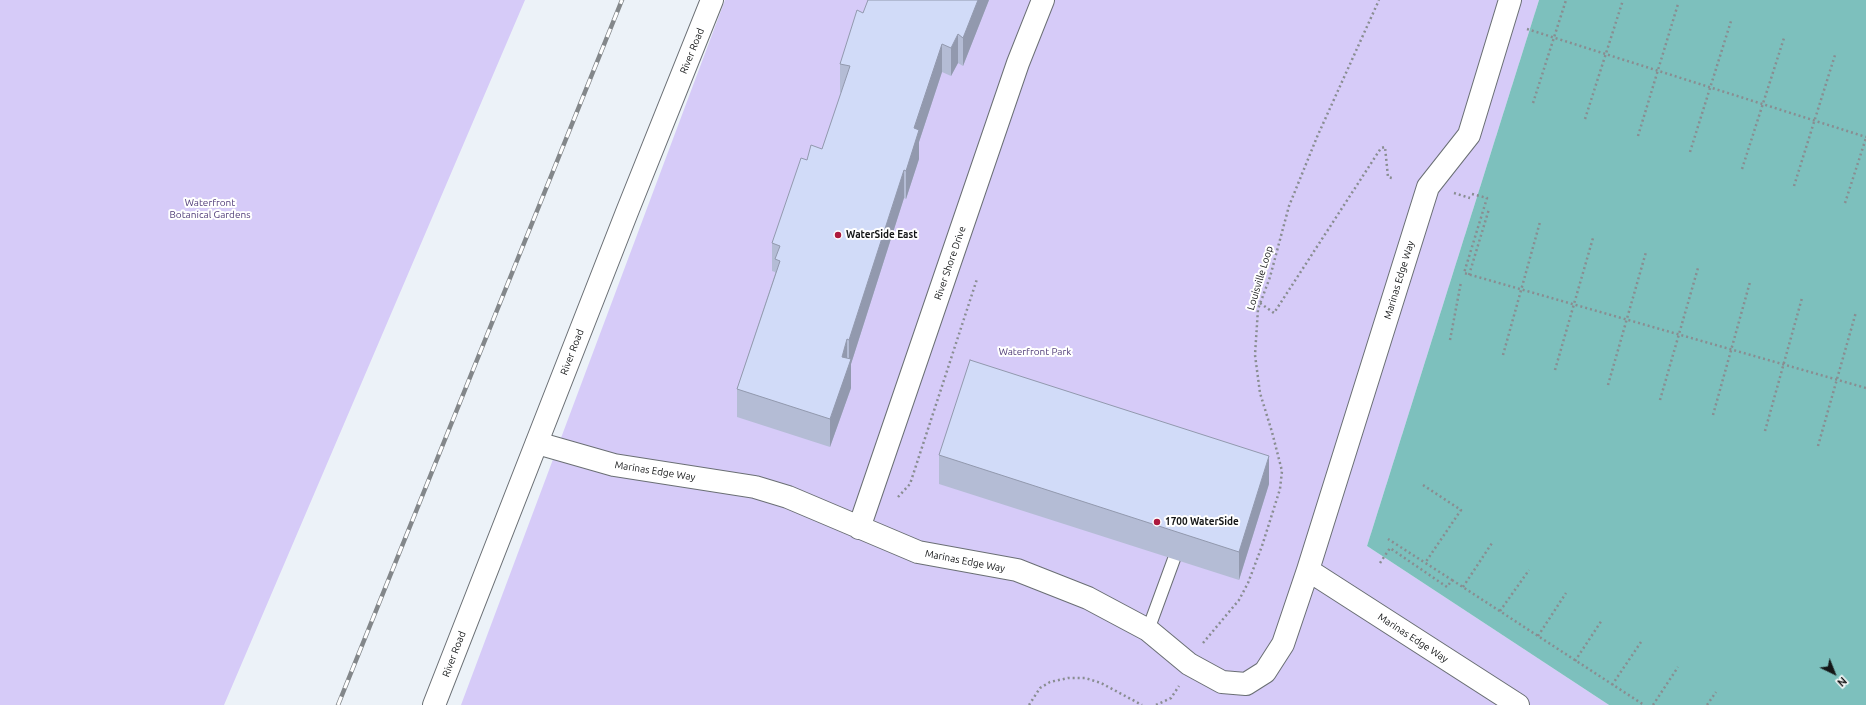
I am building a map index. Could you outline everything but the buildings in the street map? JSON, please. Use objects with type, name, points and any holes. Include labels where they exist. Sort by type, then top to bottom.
[{"type":"street","name":"River Road","points":[[434,705],[712,0]]},
{"type":"street","name":"River Shore Drive","points":[[859,528],[1018,63],[1043,0]]},
{"type":"street","name":"Marinas Edge Way","points":[[537,442],[614,465],[755,487],[788,497],[918,552],[1016,570],[1088,598],[1148,630],[1189,664],[1222,682],[1246,684],[1265,672],[1283,644],[1308,570],[1428,186],[1469,135],[1510,0]]},
{"type":"street","name":"Marinas Edge Way","points":[[1308,570],[1518,705]]},
{"type":"lane","points":[[1148,630],[1174,559]]},
{"type":"path","name":"Louisville Loop","points":[[1202,644],[1242,595],[1262,546],[1280,489],[1282,471],[1260,393],[1255,355],[1258,309],[1270,277],[1289,206],[1317,136],[1379,0]]},
{"type":"path","points":[[1533,103],[1566,0]]},
{"type":"path","points":[[1585,119],[1623,0]]},
{"type":"path","points":[[1638,136],[1678,4]]},
{"type":"path","points":[[1690,152],[1731,21]]},
{"type":"path","points":[[1523,27],[1866,137],[1845,202]]},
{"type":"path","points":[[1742,169],[1784,38]]},
{"type":"path","points":[[1794,186],[1835,55]]},
{"type":"path","points":[[1260,303],[1274,313],[1381,148],[1385,147],[1388,177],[1392,178]]},
{"type":"path","points":[[1451,192],[1470,198]]},
{"type":"path","points":[[1472,194],[1487,198],[1464,273],[1866,388]]},
{"type":"path","points":[[1469,275],[1489,209]]},
{"type":"path","points":[[1503,355],[1540,222]]},
{"type":"path","points":[[1555,370],[1593,238]]},
{"type":"path","points":[[1608,385],[1646,252]]},
{"type":"path","points":[[1660,400],[1698,268]]},
{"type":"path","points":[[897,498],[910,484],[977,279]]},
{"type":"path","points":[[1450,340],[1461,282]]},
{"type":"path","points":[[1713,415],[1750,282]]},
{"type":"path","points":[[1765,431],[1802,298]]},
{"type":"path","points":[[1818,446],[1856,312]]},
{"type":"path","points":[[1423,485],[1461,510],[1426,563]]},
{"type":"path","points":[[1388,539],[1644,705]]},
{"type":"path","points":[[1463,587],[1492,543]]},
{"type":"path","points":[[1380,564],[1390,548],[1447,587],[1452,580]]},
{"type":"path","points":[[1500,611],[1528,570]]},
{"type":"path","points":[[1538,636],[1566,593]]},
{"type":"path","points":[[1575,661],[1602,620]]},
{"type":"path","points":[[1612,685],[1641,642]]},
{"type":"path","points":[[1653,705],[1678,667]]},
{"type":"path","points":[[1029,705],[1040,688],[1050,682],[1068,678],[1085,678],[1101,683],[1142,705]]},
{"type":"path","points":[[1156,705],[1171,698],[1183,681]]},
{"type":"path","points":[[1707,705],[1716,692]]},
{"type":"green space","name":"Waterfront Botanical Gardens","points":[[0,0],[525,0],[224,705],[0,705]]},
{"type":"green space","name":"Waterfront Park","points":[[725,0],[1539,0],[1367,546],[1609,705],[461,705]]},
{"type":"shaded area","points":[[1539,0],[1866,0],[1866,705],[1609,705],[1367,546]]},
{"type":"railway","points":[[338,705],[622,0]]},
{"type":"place","name":"WaterSide East","points":[[838,235]]},
{"type":"place","name":"1700 WaterSide","points":[[1157,522]]}]
